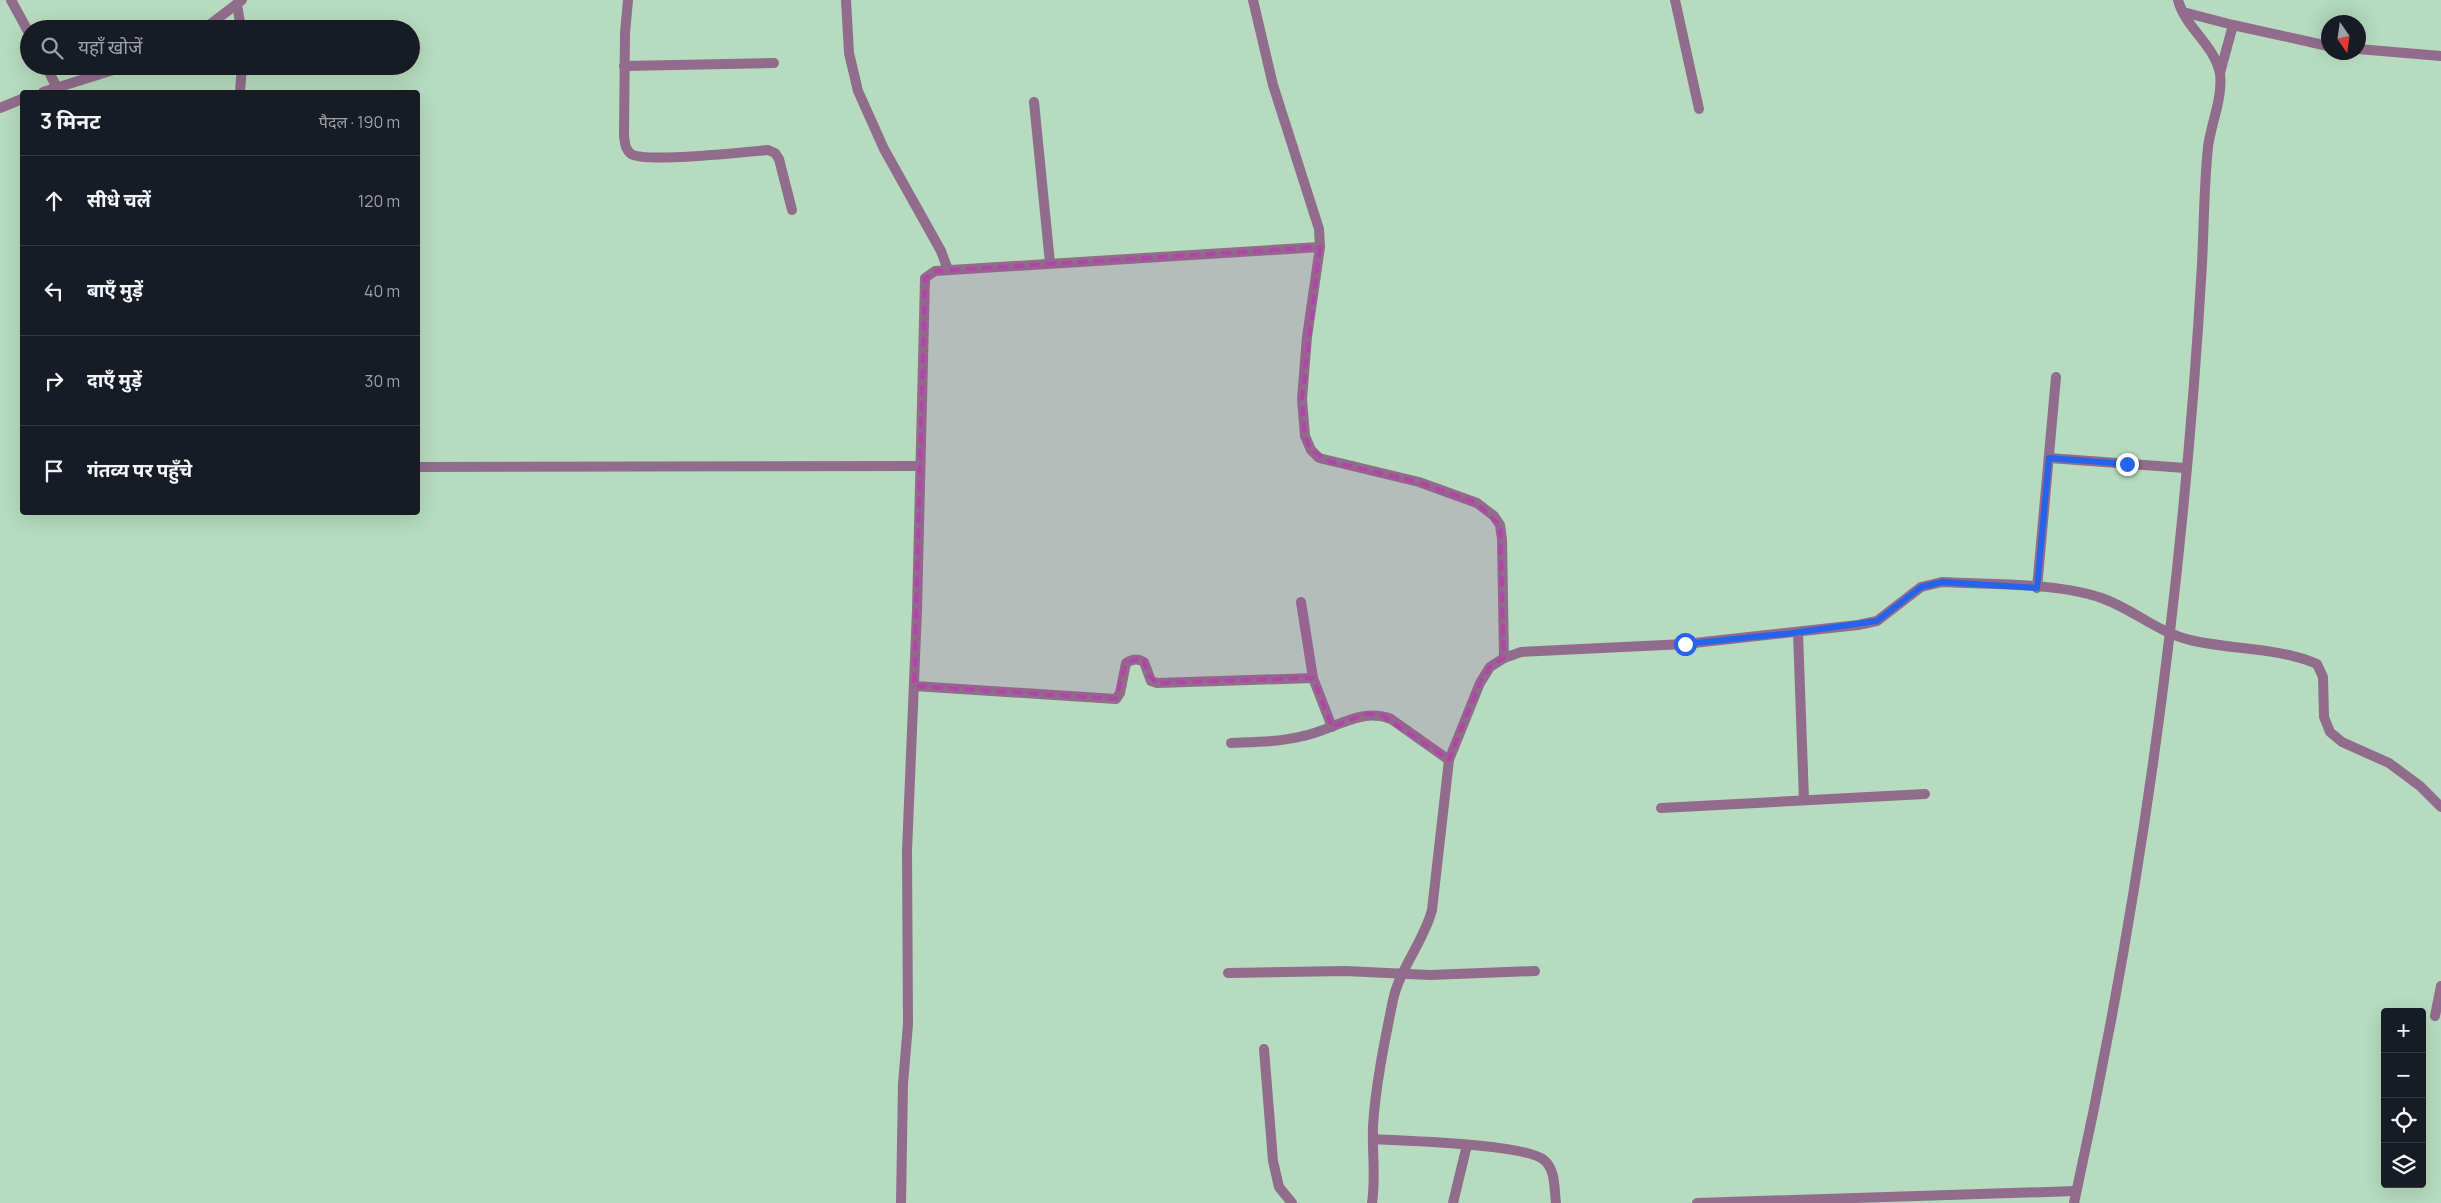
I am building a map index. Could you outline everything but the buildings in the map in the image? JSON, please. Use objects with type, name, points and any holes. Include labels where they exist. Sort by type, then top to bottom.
[{"type":"street","points":[[11,0],[22,20]]},
{"type":"street","points":[[628,0],[624,66],[624,136],[626,148],[632,154],[684,157],[768,150],[775,153],[779,159],[792,210]]},
{"type":"street","points":[[846,0],[849,53],[858,91],[884,149],[941,251],[948,270]]},
{"type":"street","points":[[1253,0],[1273,84],[1317,221],[1320,247],[1307,337],[1302,399],[1305,436],[1311,450],[1319,458],[1419,482],[1477,503],[1494,516],[1500,525],[1502,539],[1504,658]]},
{"type":"street","points":[[1675,0],[1699,109]]},
{"type":"street","points":[[2178,0],[2183,12],[2213,54],[2220,73]]},
{"type":"street","points":[[216,20],[239,2]]},
{"type":"street","points":[[239,2],[240,20]]},
{"type":"street","points":[[2183,12],[2321,44]]},
{"type":"street","points":[[2074,1203],[2126,943],[2158,734],[2170,634],[2198,335],[2208,145],[2220,91],[2220,73],[2233,25]]},
{"type":"street","points":[[2366,50],[2441,56]]},
{"type":"street","points":[[624,66],[774,63]]},
{"type":"street","points":[[50,75],[56,88]]},
{"type":"street","points":[[50,90],[97,75]]},
{"type":"street","points":[[240,90],[241,75]]},
{"type":"street","points":[[0,108],[20,100]]},
{"type":"street","points":[[1034,102],[1050,263]]},
{"type":"street","points":[[901,1203],[903,1084],[909,1014],[907,861],[914,686],[925,278],[935,271],[1320,247]]},
{"type":"street","points":[[2037,588],[2056,377]]},
{"type":"street","points":[[2049,458],[2185,468]]},
{"type":"street","points":[[420,467],[919,466]]},
{"type":"street","points":[[1372,1203],[1375,1174],[1373,1139],[1375,1105],[1394,998],[1429,923],[1432,910],[1449,760],[1480,684],[1490,667],[1504,658],[1520,652],[1685,644],[1798,633],[1877,621],[1921,587],[1942,582],[2076,592],[2103,599],[2138,615],[2170,634],[2190,640],[2299,656],[2317,664],[2323,677],[2324,717],[2330,732],[2342,742],[2389,763],[2420,786],[2441,807]]},
{"type":"street","points":[[1301,602],[1313,678],[1332,727]]},
{"type":"street","points":[[1798,633],[1804,800]]},
{"type":"street","points":[[914,686],[1116,699],[1120,693],[1126,663],[1132,659],[1139,659],[1144,662],[1151,681],[1157,683],[1313,678]]},
{"type":"street","points":[[1230,743],[1274,741],[1305,736],[1366,714],[1381,715],[1391,719],[1449,760]]},
{"type":"street","points":[[1661,808],[1925,794]]},
{"type":"street","points":[[1228,973],[1345,971],[1430,975],[1535,971]]},
{"type":"street","points":[[2435,1016],[2441,986]]},
{"type":"street","points":[[1264,1049],[1273,1161],[1279,1187],[1292,1203]]},
{"type":"street","points":[[1373,1139],[1488,1146],[1537,1154],[1552,1169],[1556,1203]]},
{"type":"street","points":[[1453,1203],[1467,1146]]},
{"type":"street","points":[[1697,1203],[2076,1191]]},
{"type":"highlighted area","points":[[1320,247],[1302,399],[1305,436],[1311,450],[1332,462],[1419,482],[1477,503],[1500,525],[1504,658],[1490,667],[1480,683],[1449,760],[1381,715],[1366,714],[1332,727],[1313,678],[1157,683],[1148,675],[1143,658],[1126,663],[1116,699],[914,686],[925,278],[935,271]]},
{"type":"route","points":[[1685,644],[1793,633],[1877,621],[1921,587],[1942,582],[2037,588],[2049,458],[2127,464]]}]
